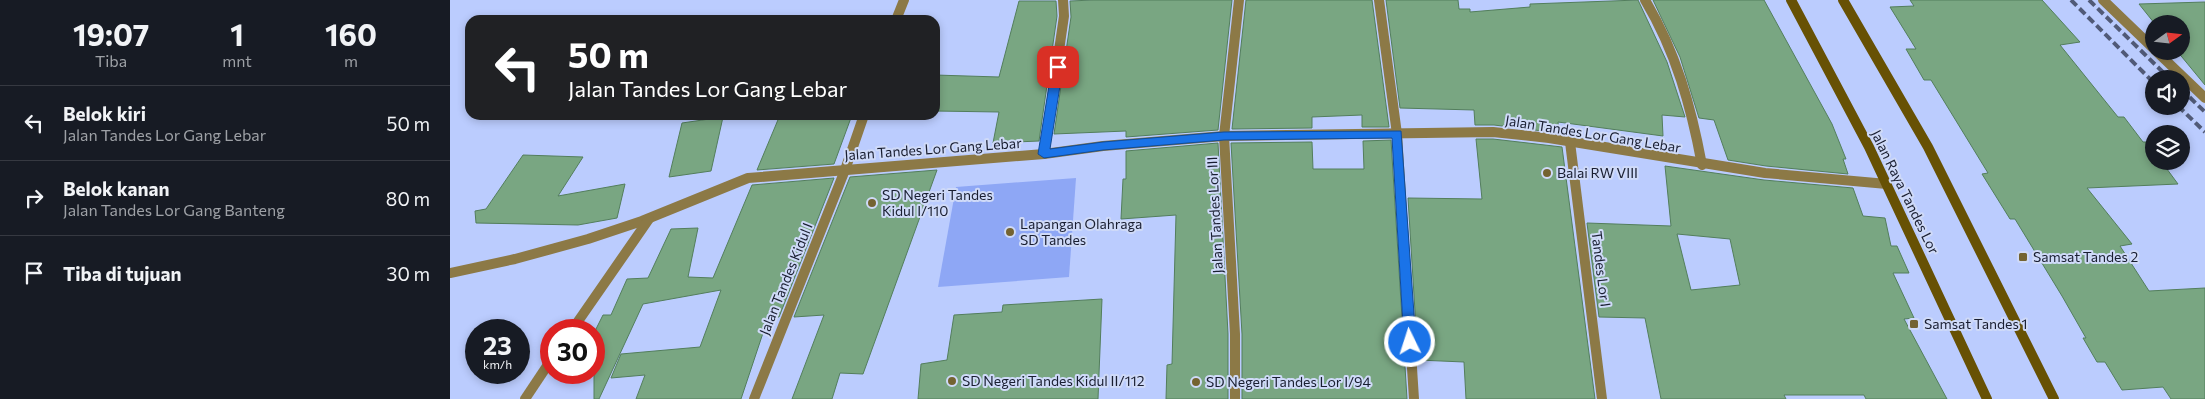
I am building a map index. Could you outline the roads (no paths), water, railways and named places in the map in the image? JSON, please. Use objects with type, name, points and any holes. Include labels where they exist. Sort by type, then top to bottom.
[{"type":"main road","name":"Jalan Raya Tandes Lor","points":[[1791,0],[1821,52],[1887,184],[1987,399]]},
{"type":"main road","points":[[1843,0],[1871,44],[1957,205],[2054,399]]},
{"type":"street","points":[[898,15],[904,0]]},
{"type":"street","points":[[1044,154],[1064,16],[1063,0]]},
{"type":"street","name":"Jalan Tandes Lor III","points":[[1235,399],[1235,334],[1224,136],[1239,0]]},
{"type":"street","points":[[1379,0],[1397,134],[1414,399]]},
{"type":"street","points":[[1645,0],[1670,44],[1688,95],[1702,165]]},
{"type":"street","points":[[2103,0],[2145,40]]},
{"type":"street","points":[[2165,60],[2205,98]]},
{"type":"street","name":"Jalan Tandes Kidul I","points":[[754,399],[845,170],[862,120]]},
{"type":"street","name":"Jalan Tandes Lor Gang Lebar","points":[[450,273],[515,259],[588,239],[646,220],[748,178],[1044,154],[1103,146],[1224,136],[1494,132],[1570,142],[1702,165],[1887,184]]},
{"type":"street","name":"Tandes Lor I","points":[[1570,142],[1602,399]]},
{"type":"street","points":[[579,319],[646,220]]},
{"type":"street","points":[[525,399],[540,376]]},
{"type":"railway","points":[[2071,0],[2145,74]]},
{"type":"railway","points":[[2089,0],[2161,70]]},
{"type":"railway","points":[[2190,98],[2205,112]]},
{"type":"railway","points":[[2187,115],[2205,132]]},
{"type":"place","name":"Balai RW VIII","points":[[1547,173]]},
{"type":"place","name":"SD Negeri Tandes Kidul I/110","points":[[872,203]]},
{"type":"place","name":"Lapangan Olahraga SD Tandes","points":[[1010,232]]},
{"type":"place","name":"Samsat Tandes 2","points":[[2023,257]]},
{"type":"place","name":"Samsat Tandes 1","points":[[1914,324]]},
{"type":"place","name":"SD Negeri Tandes Kidul II/112","points":[[952,381]]},
{"type":"place","name":"SD Negeri Tandes Lor I/94","points":[[1196,382]]}]
